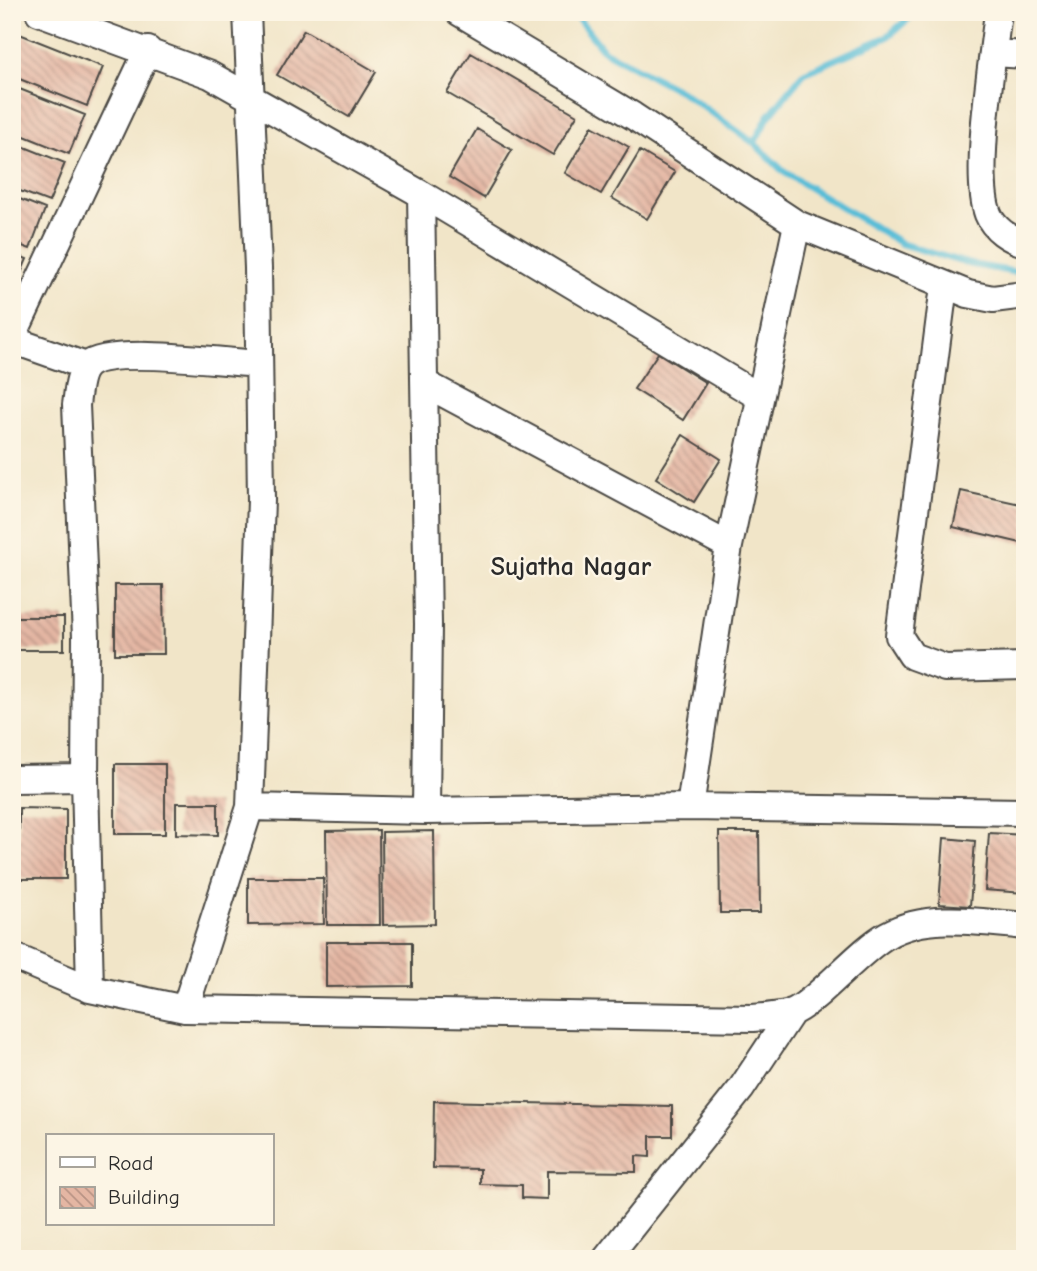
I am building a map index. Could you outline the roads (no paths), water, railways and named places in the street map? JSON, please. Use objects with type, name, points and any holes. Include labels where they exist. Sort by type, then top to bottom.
[{"type":"street","points":[[39,12],[210,75],[421,194],[758,396]]},
{"type":"street","points":[[185,1009],[250,807],[261,500],[252,98],[247,12]]},
{"type":"street","points":[[459,12],[633,116],[797,224],[944,286],[993,299],[1025,295]]},
{"type":"street","points":[[998,12],[984,145],[986,211],[992,223],[1003,233],[1025,243]]},
{"type":"street","points":[[86,366],[12,339],[148,50]]},
{"type":"street","points":[[994,53],[1025,55]]},
{"type":"street","points":[[421,194],[426,384],[426,811]]},
{"type":"street","points":[[690,807],[729,546],[758,396],[797,224]]},
{"type":"street","points":[[944,286],[898,636],[912,656],[945,668],[1025,666]]},
{"type":"street","points":[[90,989],[85,778],[86,637],[76,405],[79,382],[86,366],[102,357],[128,355],[258,365]]},
{"type":"street","points":[[426,384],[729,546]]},
{"type":"street","points":[[12,779],[85,778]]},
{"type":"street","points":[[250,807],[426,811],[690,807],[1025,812]]},
{"type":"street","points":[[606,1259],[741,1089],[792,1012],[888,934],[939,921],[1025,926]]},
{"type":"street","points":[[12,956],[90,989],[185,1009],[753,1018],[792,1012]]},
{"type":"waterway","points":[[573,12],[604,51],[682,92],[754,143],[784,172],[902,244],[969,264],[1025,274]]},
{"type":"waterway","points":[[754,143],[768,117],[804,73],[887,37],[916,12]]},
{"type":"district","name":"Sujatha Nagar","points":[[571,566]]}]
